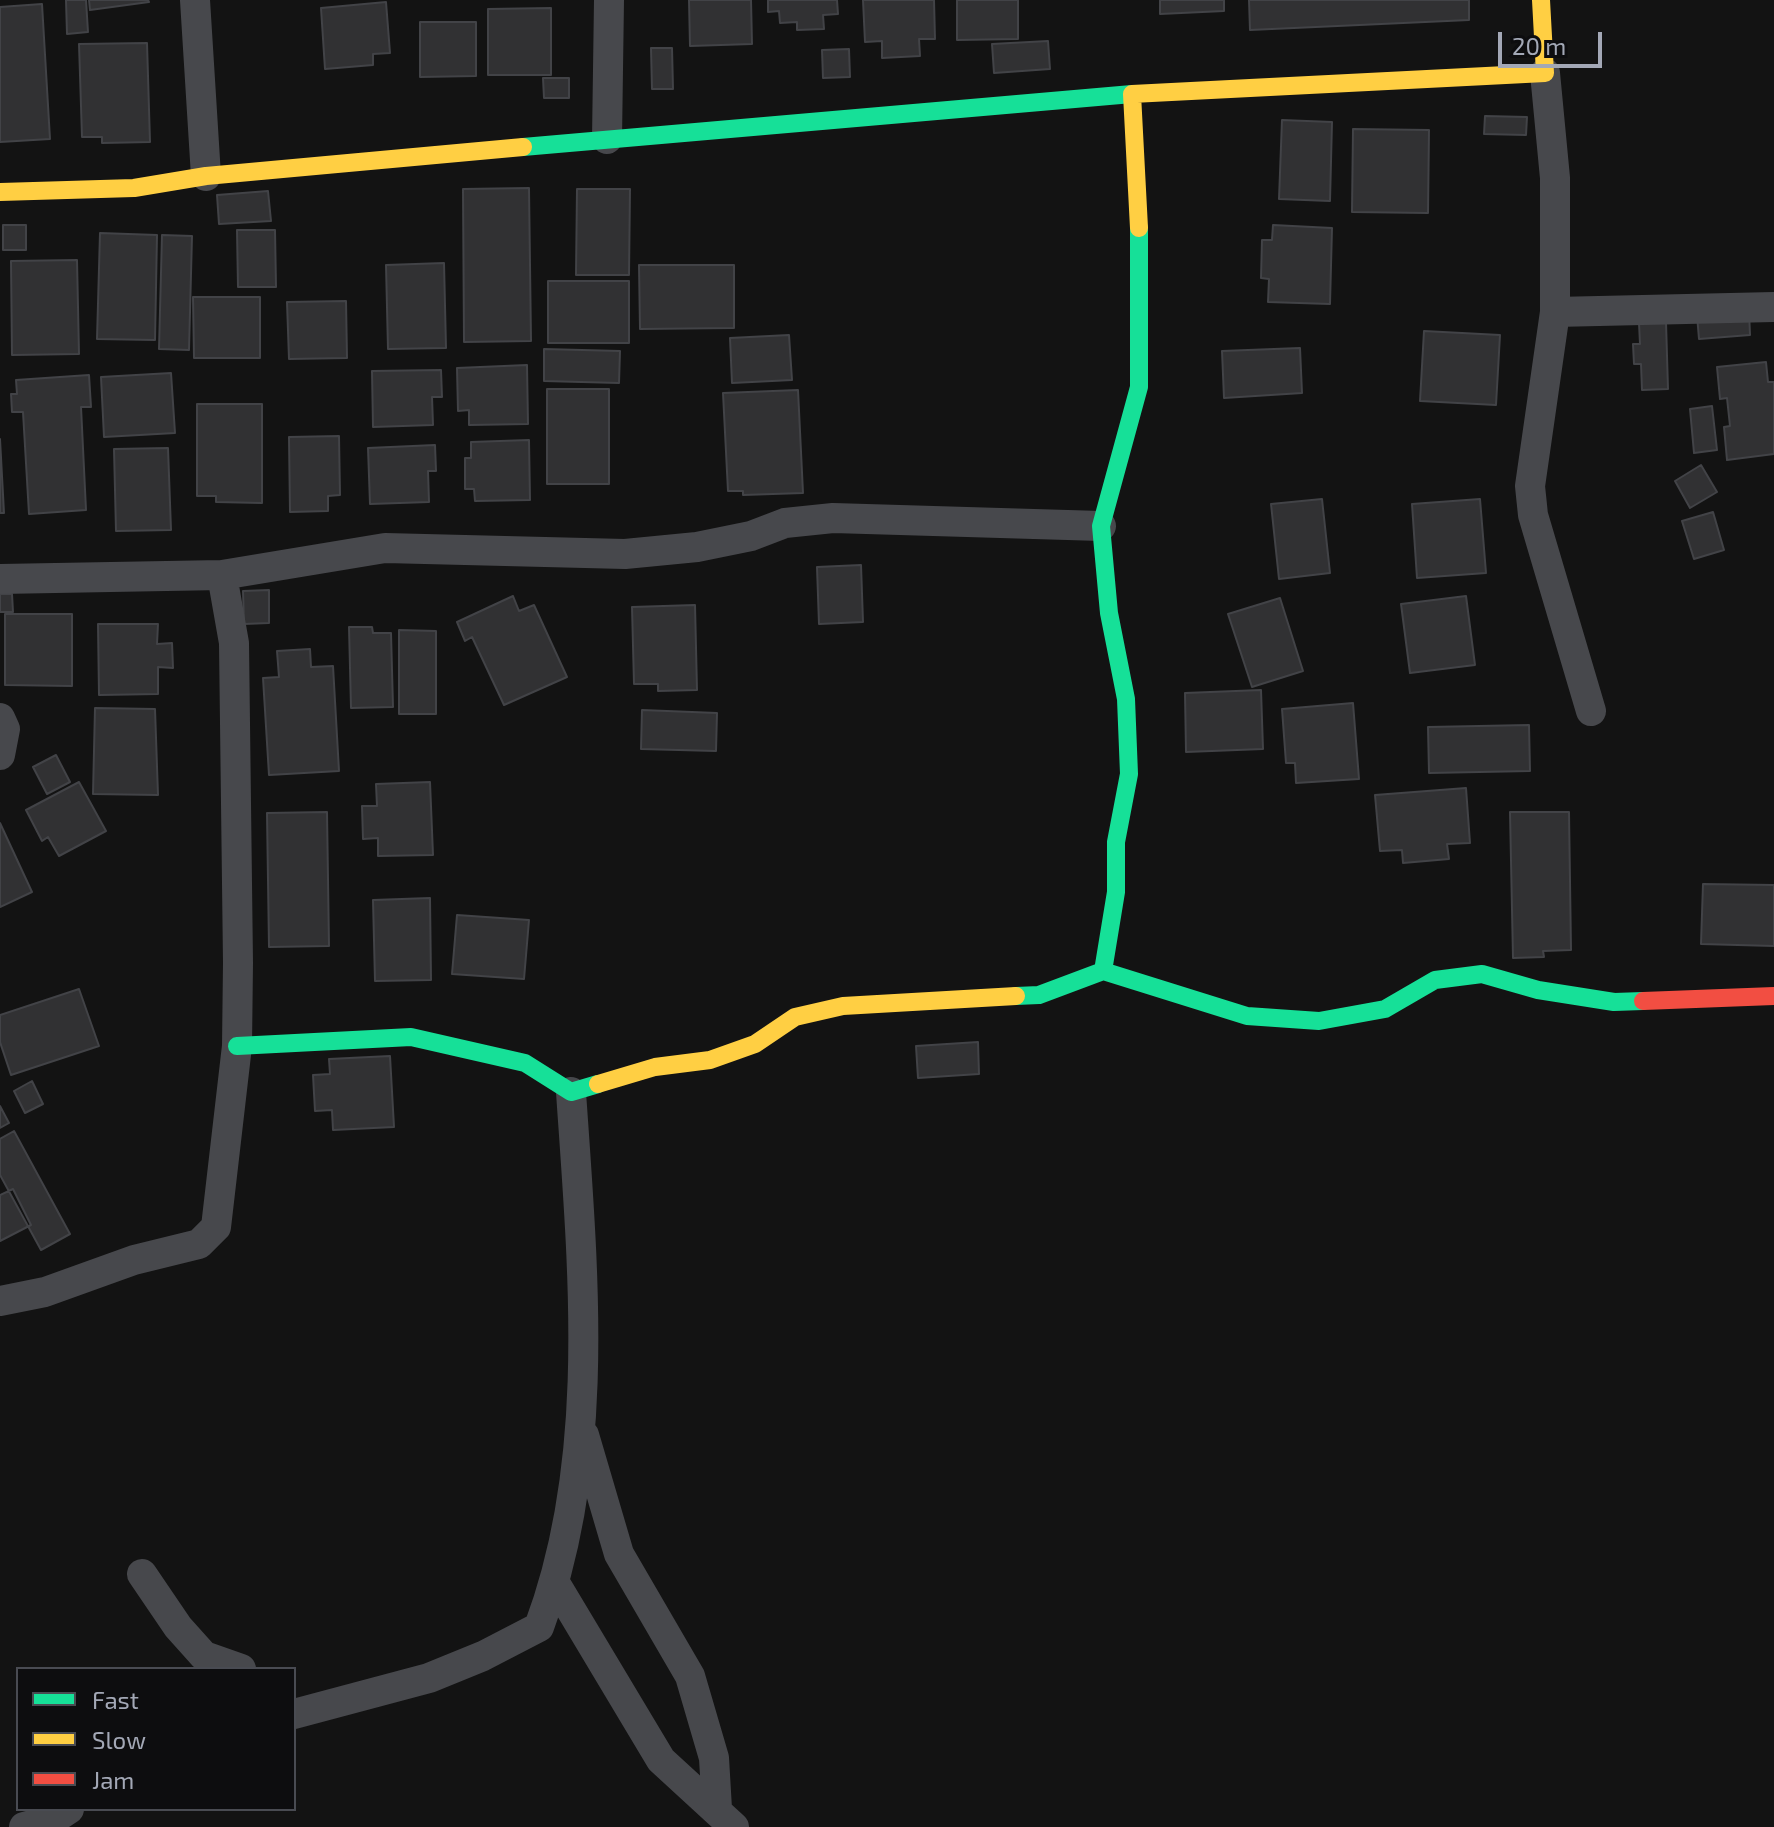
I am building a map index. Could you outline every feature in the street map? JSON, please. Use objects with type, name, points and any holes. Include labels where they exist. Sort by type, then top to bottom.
[{"type":"street","points":[[195,0],[206,176]]},
{"type":"street","points":[[607,139],[609,0]]},
{"type":"street","points":[[1541,0],[1555,178],[1555,312],[1530,486],[1533,515],[1591,711]]},
{"type":"street","points":[[0,192],[134,188],[206,176],[1132,94],[1545,73]]},
{"type":"street","points":[[1103,971],[1116,892],[1116,842],[1129,774],[1129,727],[1109,613],[1101,526],[1139,387],[1142,274],[1132,94]]},
{"type":"street","points":[[1555,312],[1774,307]]},
{"type":"street","points":[[0,579],[222,575],[385,548],[625,554],[683,548],[751,536],[785,523],[833,518],[1101,526]]},
{"type":"street","points":[[0,1301],[45,1292],[134,1260],[199,1244],[216,1227],[237,1046],[234,643],[222,575]]},
{"type":"street","points":[[0,718],[5,729],[0,755]]},
{"type":"street","points":[[237,1046],[411,1037],[525,1063],[571,1092],[655,1067],[710,1060],[755,1044],[795,1017],[843,1006],[1039,995],[1103,971],[1247,1016],[1319,1021],[1385,1009],[1435,980],[1482,974],[1538,990],[1614,1002],[1774,996]]},
{"type":"street","points":[[296,1713],[331,1701],[429,1678],[483,1656],[539,1627],[555,1583],[581,1425],[580,1223],[571,1092]]},
{"type":"street","points":[[581,1425],[619,1554],[690,1676],[714,1758],[726,1818]]},
{"type":"street","points":[[142,1574],[178,1627],[204,1656],[235,1667]]},
{"type":"street","points":[[555,1583],[661,1760],[726,1818]]},
{"type":"street","points":[[296,1689],[331,1701]]},
{"type":"street","points":[[24,1827],[54,1819],[66,1811]]},
{"type":"building","points":[[66,0],[86,0],[88,32],[67,34]]},
{"type":"building","points":[[89,0],[148,0],[149,2],[90,10]]},
{"type":"building","points":[[689,0],[751,0],[752,44],[690,46]]},
{"type":"building","points":[[768,0],[837,0],[838,14],[823,15],[824,29],[797,30],[797,22],[780,23],[779,11],[768,12]]},
{"type":"building","points":[[863,0],[934,0],[935,39],[919,39],[920,56],[882,58],[882,41],[865,42]]},
{"type":"building","points":[[957,0],[1018,0],[1018,39],[957,40]]},
{"type":"building","points":[[1160,0],[1224,0],[1224,11],[1160,14]]},
{"type":"building","points":[[1249,0],[1469,0],[1469,20],[1250,30]]},
{"type":"building","points":[[386,2],[390,53],[373,54],[373,65],[325,69],[321,8]]},
{"type":"building","points":[[42,4],[50,139],[0,142],[0,7]]},
{"type":"building","points":[[551,8],[551,75],[488,75],[488,9]]},
{"type":"building","points":[[420,22],[476,22],[476,76],[420,77]]},
{"type":"building","points":[[1048,41],[1050,69],[994,73],[992,44]]},
{"type":"building","points":[[147,43],[150,142],[102,143],[102,137],[82,137],[79,44]]},
{"type":"building","points":[[651,48],[672,48],[673,89],[652,89]]},
{"type":"building","points":[[849,49],[850,77],[823,78],[822,50]]},
{"type":"building","points":[[543,78],[569,78],[569,98],[544,98]]},
{"type":"building","points":[[1485,116],[1527,117],[1526,135],[1484,134]]},
{"type":"building","points":[[1282,120],[1332,122],[1330,201],[1279,199]]},
{"type":"building","points":[[1353,129],[1429,130],[1428,213],[1352,212]]},
{"type":"building","points":[[529,188],[531,341],[464,342],[463,189]]},
{"type":"building","points":[[577,189],[630,189],[629,275],[576,275]]},
{"type":"building","points":[[268,191],[271,221],[219,224],[217,195]]},
{"type":"building","points":[[3,225],[26,225],[26,250],[3,250]]},
{"type":"building","points":[[1273,225],[1332,228],[1330,304],[1268,302],[1269,279],[1261,278],[1262,240],[1272,240]]},
{"type":"building","points":[[237,230],[275,230],[276,287],[238,287]]},
{"type":"building","points":[[100,233],[157,235],[155,340],[97,339]]},
{"type":"building","points":[[162,235],[192,236],[189,350],[159,349]]},
{"type":"building","points":[[77,260],[79,354],[12,355],[11,261]]},
{"type":"building","points":[[444,263],[446,348],[388,349],[386,265]]},
{"type":"building","points":[[639,265],[734,265],[734,328],[640,329]]},
{"type":"building","points":[[548,281],[629,281],[629,343],[548,343]]},
{"type":"building","points":[[193,297],[260,297],[260,358],[194,358]]},
{"type":"building","points":[[346,301],[347,358],[289,359],[287,302]]},
{"type":"building","points":[[1749,311],[1750,335],[1699,339],[1697,315]]},
{"type":"building","points":[[1666,322],[1668,389],[1642,390],[1641,364],[1634,364],[1633,344],[1640,344],[1639,323]]},
{"type":"building","points":[[1424,331],[1500,335],[1496,405],[1420,401]]},
{"type":"building","points":[[789,335],[792,380],[732,383],[730,338]]},
{"type":"building","points":[[1300,348],[1302,393],[1224,398],[1222,351]]},
{"type":"building","points":[[544,349],[620,351],[619,383],[544,381]]},
{"type":"building","points":[[1766,362],[1768,382],[1774,382],[1774,454],[1727,460],[1724,427],[1730,426],[1727,398],[1720,399],[1717,367]]},
{"type":"building","points":[[527,365],[528,424],[469,425],[469,410],[458,411],[457,368]]},
{"type":"building","points":[[441,370],[442,397],[432,397],[433,425],[373,427],[372,371]]},
{"type":"building","points":[[171,373],[175,433],[104,437],[101,377]]},
{"type":"building","points":[[89,375],[91,407],[81,407],[86,510],[29,514],[23,412],[12,412],[11,394],[17,394],[16,380]]},
{"type":"building","points":[[547,389],[609,389],[609,484],[547,484]]},
{"type":"building","points":[[798,390],[803,493],[743,495],[743,491],[728,491],[723,393]]},
{"type":"building","points":[[197,404],[262,404],[262,503],[216,502],[216,496],[197,496]]},
{"type":"building","points":[[1712,406],[1717,450],[1694,453],[1690,409]]},
{"type":"building","points":[[339,436],[340,495],[328,496],[328,511],[290,512],[289,437]]},
{"type":"building","points":[[0,439],[4,513],[0,513]]},
{"type":"building","points":[[529,440],[530,500],[475,501],[474,489],[465,489],[465,458],[471,458],[471,442]]},
{"type":"building","points":[[435,445],[436,471],[428,471],[429,502],[370,504],[368,448]]},
{"type":"building","points":[[168,448],[171,530],[116,531],[114,449]]},
{"type":"building","points":[[1701,465],[1717,492],[1690,508],[1675,481]]},
{"type":"building","points":[[1322,499],[1330,573],[1279,579],[1271,504]]},
{"type":"building","points":[[1480,499],[1486,573],[1417,578],[1412,504]]},
{"type":"building","points":[[1713,512],[1724,550],[1694,559],[1682,521]]},
{"type":"building","points":[[861,565],[863,622],[819,624],[817,567]]},
{"type":"building","points":[[269,590],[269,623],[244,624],[243,591]]},
{"type":"building","points":[[0,594],[12,594],[13,612],[0,612]]},
{"type":"building","points":[[513,596],[519,611],[534,605],[567,677],[504,705],[472,637],[465,641],[457,622]]},
{"type":"building","points":[[1466,596],[1475,665],[1410,673],[1401,604]]},
{"type":"building","points":[[1280,598],[1303,671],[1252,687],[1228,614]]},
{"type":"building","points":[[695,605],[697,690],[658,691],[658,684],[634,684],[632,607]]},
{"type":"building","points":[[5,614],[72,614],[72,686],[5,685]]},
{"type":"building","points":[[98,624],[158,624],[157,644],[172,643],[173,668],[158,667],[158,694],[99,695]]},
{"type":"building","points":[[349,627],[372,627],[373,633],[391,633],[393,707],[351,708]]},
{"type":"building","points":[[399,630],[436,631],[436,714],[399,714]]},
{"type":"building","points":[[310,649],[311,667],[333,666],[339,771],[269,775],[263,678],[279,677],[277,651]]},
{"type":"building","points":[[1261,690],[1263,749],[1186,752],[1185,693]]},
{"type":"building","points":[[1353,703],[1359,779],[1296,783],[1295,763],[1286,763],[1282,709]]},
{"type":"building","points":[[95,708],[155,709],[158,795],[93,794]]},
{"type":"building","points":[[642,710],[717,713],[716,751],[641,749]]},
{"type":"building","points":[[1529,725],[1530,771],[1429,773],[1428,727]]},
{"type":"building","points":[[56,755],[70,782],[47,794],[33,767]]},
{"type":"building","points":[[79,782],[106,831],[59,856],[48,837],[42,841],[26,810]]},
{"type":"building","points":[[430,782],[433,855],[378,856],[378,838],[363,839],[362,806],[377,806],[376,784]]},
{"type":"building","points":[[1466,788],[1470,843],[1447,844],[1449,859],[1403,863],[1402,850],[1380,851],[1375,795]]},
{"type":"building","points":[[327,812],[329,946],[269,947],[267,813]]},
{"type":"building","points":[[1510,812],[1569,812],[1571,950],[1543,951],[1544,957],[1513,958]]},
{"type":"building","points":[[0,823],[32,892],[0,907]]},
{"type":"building","points":[[1703,884],[1774,885],[1774,946],[1701,944]]},
{"type":"building","points":[[430,898],[431,980],[375,981],[373,900]]},
{"type":"building","points":[[457,915],[529,920],[524,979],[452,974]]},
{"type":"building","points":[[79,989],[99,1046],[11,1075],[0,1042],[0,1015]]},
{"type":"building","points":[[978,1042],[979,1074],[918,1078],[916,1046]]},
{"type":"building","points":[[390,1056],[394,1127],[333,1130],[332,1110],[315,1111],[313,1075],[330,1074],[329,1059]]},
{"type":"building","points":[[32,1081],[43,1104],[25,1113],[14,1091]]},
{"type":"building","points":[[0,1106],[9,1123],[0,1128]]},
{"type":"building","points":[[14,1131],[70,1234],[41,1250],[0,1175],[0,1139]]},
{"type":"building","points":[[13,1189],[31,1225],[0,1241],[0,1195]]},
{"type":"traffic: fast","points":[[523,147],[1132,94]]},
{"type":"traffic: fast","points":[[1103,971],[1116,892],[1116,842],[1129,774],[1126,699],[1109,613],[1101,526],[1139,387],[1139,228]]},
{"type":"traffic: fast","points":[[1016,996],[1039,995],[1103,971],[1247,1016],[1319,1021],[1385,1009],[1435,980],[1482,974],[1538,990],[1614,1002],[1643,1001]]},
{"type":"traffic: fast","points":[[237,1046],[411,1037],[525,1063],[571,1092],[598,1084]]},
{"type":"traffic: slow","points":[[1139,228],[1132,94],[1545,73],[1541,0]]},
{"type":"traffic: slow","points":[[0,192],[134,188],[206,176],[523,147]]},
{"type":"traffic: slow","points":[[598,1084],[655,1067],[710,1060],[755,1044],[795,1017],[843,1006],[1016,996]]},
{"type":"traffic: jam","points":[[1643,1001],[1774,996]]}]
